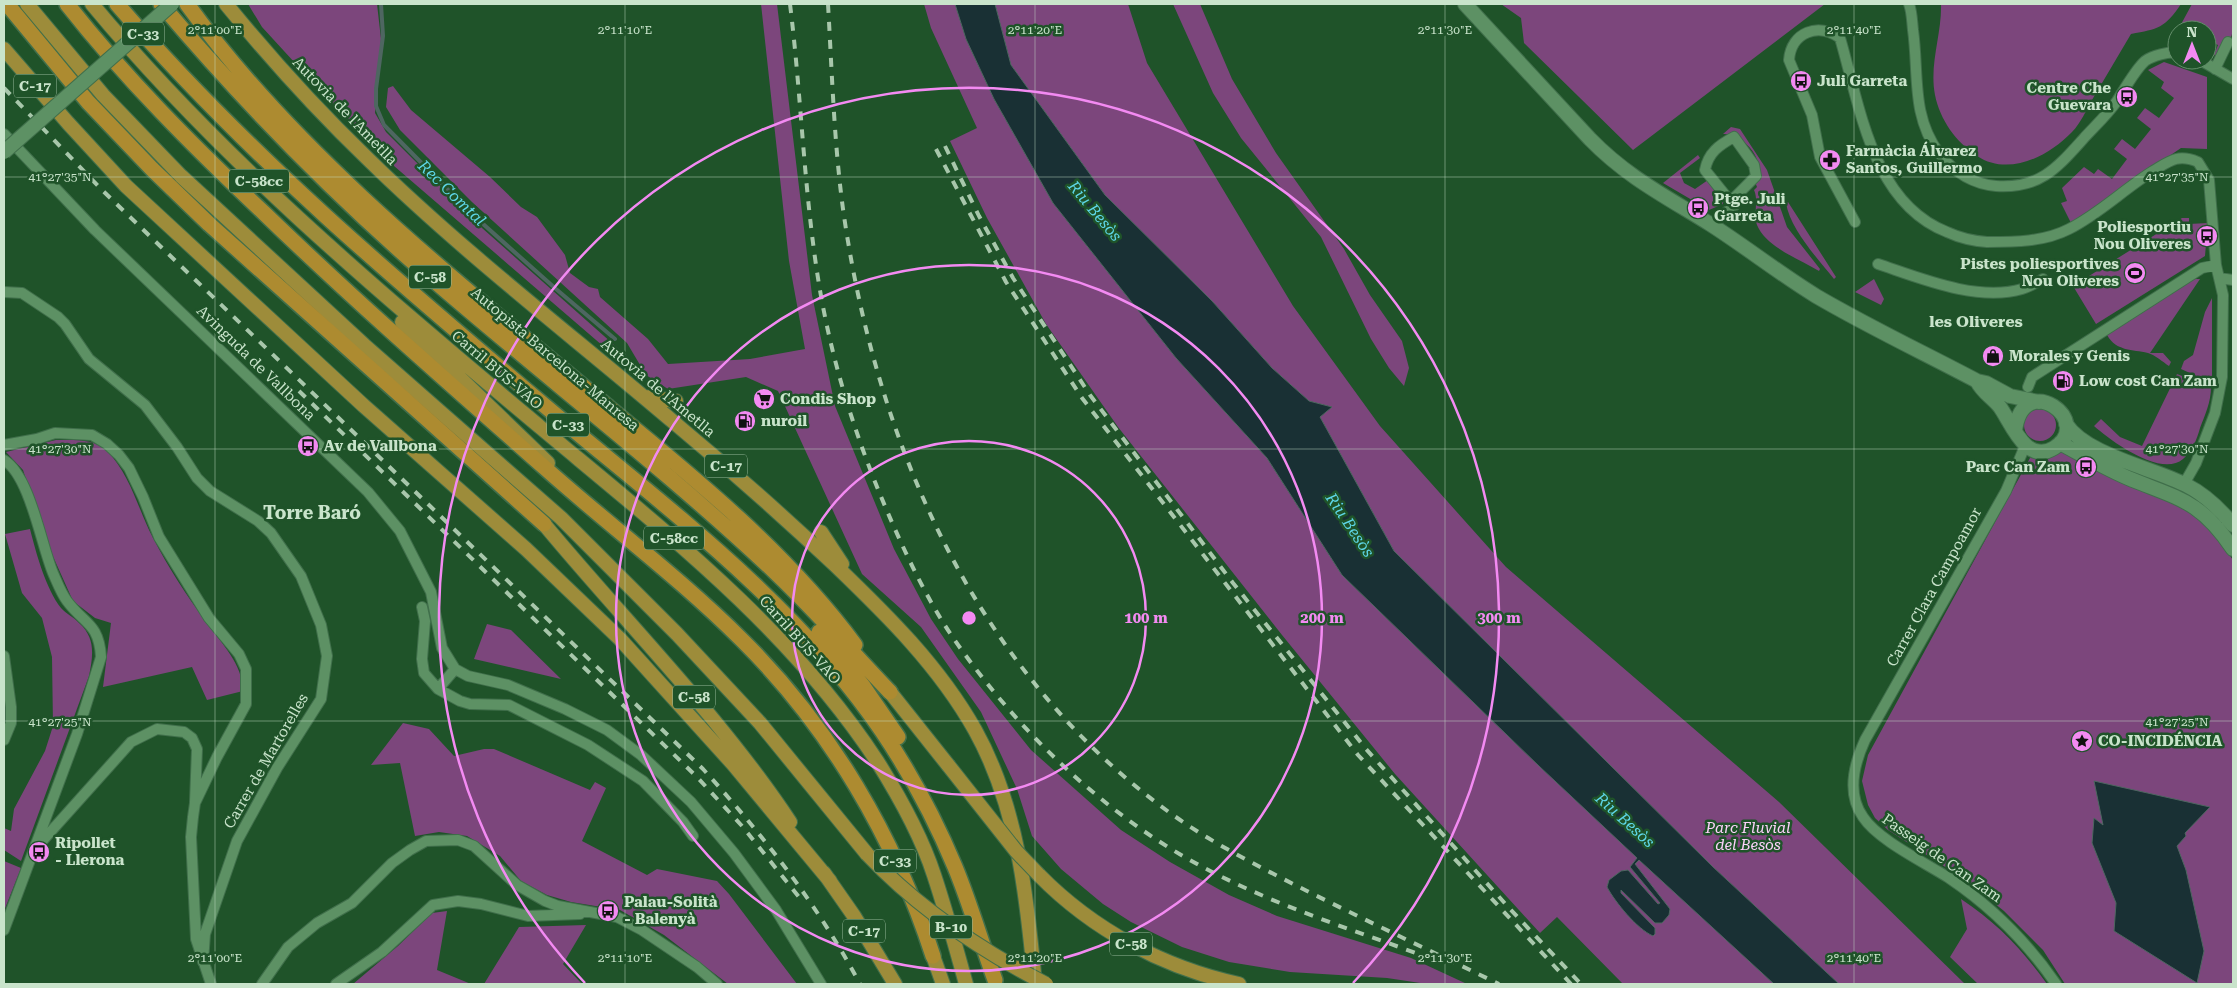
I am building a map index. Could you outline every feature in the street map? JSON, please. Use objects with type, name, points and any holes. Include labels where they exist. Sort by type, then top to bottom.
[{"type":"highway","name":"C-58","points":[[7,4],[88,102],[152,169],[209,224],[544,524],[734,746],[770,791],[830,881]]},
{"type":"highway","points":[[27,4],[103,95],[181,176],[364,345],[561,518],[588,546]]},
{"type":"highway","name":"C-33","points":[[67,4],[128,76],[228,179],[399,339],[596,513],[680,583],[743,641],[788,690],[825,739],[862,797],[882,835],[926,933],[943,984]]},
{"type":"highway","name":"Carril BUS-VAO","points":[[92,4],[201,125],[348,262],[466,365],[678,542],[768,627],[828,694],[877,762],[911,822],[934,872],[966,984]]},
{"type":"highway","name":"C-33","points":[[118,4],[210,106],[311,203],[469,341],[704,538],[767,596],[824,658],[865,708],[905,766],[932,816],[967,897],[995,982]]},
{"type":"highway","name":"Autopista Barcelona-Manresa","points":[[161,4],[270,126],[349,204],[443,288],[722,525],[782,579],[890,692]]},
{"type":"highway","name":"C-33","points":[[187,4],[227,54],[282,117],[358,192],[496,313],[694,479],[773,552],[834,616],[890,692]]},
{"type":"highway","name":"Autovia de l'Ametlla","points":[[226,4],[260,46],[319,110],[412,201],[758,494],[860,589],[928,660],[954,696],[976,732],[1003,794],[1025,886],[1035,984]]},
{"type":"highway","points":[[237,4],[260,46]]},
{"type":"highway","name":"C-17","points":[[4,49],[126,186],[364,406],[526,549],[620,640],[726,757],[830,881],[854,916],[895,984]]},
{"type":"highway","points":[[348,262],[402,322],[525,439],[596,513]]},
{"type":"highway","points":[[644,396],[676,401]]},
{"type":"highway","points":[[544,524],[588,546]]},
{"type":"highway","points":[[722,525],[839,655],[878,706],[908,753],[941,813],[965,871],[983,930],[995,982]]},
{"type":"highway","points":[[822,532],[860,589]]},
{"type":"highway","name":"B-10","points":[[588,546],[677,634],[760,723],[867,854],[901,888],[942,921],[998,957],[1046,984]]},
{"type":"highway","name":"C-58","points":[[890,692],[1016,851],[1067,901],[1098,924],[1142,950],[1205,976],[1239,984]]},
{"type":"highway","points":[[934,872],[976,984]]},
{"type":"street","points":[[4,152],[172,4]]},
{"type":"street","points":[[1465,4],[1608,158],[1636,180],[1711,225],[1815,296],[1926,356],[2010,396],[2055,405],[2064,417],[2066,424],[2066,431],[2060,443],[2047,451],[2039,452],[2025,446],[2000,407],[1980,388],[1977,381]]},
{"type":"street","points":[[1909,4],[1915,46],[1918,103],[1926,131],[1931,142],[1952,168],[1970,179],[1991,186],[2023,185],[2048,175],[2060,165],[2110,110],[2146,61],[2167,53]]},
{"type":"street","points":[[1855,222],[1820,157],[1812,115],[1789,60],[1790,51],[1805,33],[1817,29],[1832,32],[1840,38],[1874,155],[1891,188],[1904,204],[1926,222],[1974,242],[2024,240],[2051,236],[2068,230],[2168,162],[2185,158],[2198,162],[2209,180],[2216,265],[2223,295],[2222,376],[2220,396],[2196,463],[2184,484]]},
{"type":"street","points":[[2217,65],[2228,42]]},
{"type":"street","points":[[2217,70],[2233,79]]},
{"type":"street","name":"Avinguda de Vallbona","points":[[4,134],[96,230],[368,492],[400,531],[431,592],[442,648],[455,669]]},
{"type":"street","points":[[1734,137],[1751,159],[1756,176],[1734,198],[1734,206],[1705,170],[1707,162],[1718,145],[1734,137]]},
{"type":"street","points":[[1711,225],[1734,206]]},
{"type":"street","points":[[1878,264],[1955,288],[1993,292],[2022,289],[2043,280]]},
{"type":"street","points":[[2028,387],[2032,377],[2072,350],[2202,268],[2216,265]]},
{"type":"street","points":[[2219,278],[2233,280]]},
{"type":"street","name":"Carrer de Martorelles","points":[[4,292],[22,293],[58,317],[89,358],[145,405],[177,447],[197,478],[210,491],[258,521],[271,533],[301,576],[321,625],[325,642],[327,668],[321,699],[277,768],[237,841],[205,934],[203,962]]},
{"type":"street","points":[[2015,431],[2021,411],[2033,403],[2039,402]]},
{"type":"street","points":[[2066,424],[2072,433],[2087,443],[2137,466],[2184,484],[2205,497],[2233,525]]},
{"type":"street","points":[[4,445],[37,439],[55,433],[92,435],[107,444],[129,468],[159,537],[209,618],[238,654],[246,669],[246,704],[195,803]]},
{"type":"street","points":[[2060,443],[2128,478],[2186,501],[2214,524],[2233,548]]},
{"type":"street","name":"Carrer Clara Campoamor","points":[[1865,740],[2006,491],[2025,446]]},
{"type":"street","points":[[4,460],[17,472],[30,501],[53,572],[66,600],[91,624],[100,645],[101,657],[97,675],[4,930]]},
{"type":"street","points":[[422,607],[425,621],[422,659],[424,673],[438,689],[460,701],[470,704],[509,705],[555,726],[588,745],[643,781],[693,836]]},
{"type":"street","points":[[4,656],[11,707],[11,723],[4,740]]},
{"type":"street","points":[[438,689],[455,669],[468,676],[508,685],[565,709],[607,730],[641,755],[691,802],[734,853],[776,910],[821,984]]},
{"type":"street","points":[[33,851],[131,742],[157,730],[184,732],[192,738],[196,750],[192,836],[196,940],[211,984]]},
{"type":"street","name":"Passeig de Can Zam","points":[[1865,740],[1857,759],[1853,779],[1855,798],[1862,816],[1876,831],[1954,882],[1996,913],[2037,956],[2056,984]]},
{"type":"street","points":[[262,984],[288,947],[317,923],[352,903],[392,863],[426,841],[458,840],[474,846],[517,885],[558,906],[618,916],[697,966],[717,984]]},
{"type":"street","points":[[336,984],[382,952],[433,905],[458,901],[481,904],[528,916],[576,915],[586,912]]},
{"type":"green space","points":[[248,4],[377,4],[381,39],[375,113],[386,132],[482,228],[630,359],[639,377],[372,147],[262,27]]},
{"type":"green space","points":[[761,4],[777,4],[812,295],[835,406],[894,549],[931,619],[958,659],[1031,750],[1121,830],[1170,862],[1229,895],[1277,916],[1411,958],[1467,984],[1427,984],[1387,978],[1290,972],[1229,962],[1182,947],[1131,922],[1103,904],[1061,869],[1032,836],[1017,789],[981,712],[921,627],[862,574],[778,391],[746,377],[668,389],[646,375],[627,343],[472,202],[400,130],[386,107],[388,88],[393,86],[411,110],[490,177],[521,207],[537,217],[565,255],[570,273],[589,287],[598,289],[600,297],[648,339],[668,364],[750,359],[805,349],[789,261]]},
{"type":"green space","points":[[924,4],[955,4],[966,39],[994,99],[1053,203],[1176,358],[1267,458],[1342,575],[1539,766],[1774,984],[1623,984],[1557,917],[1540,933],[1395,774],[1282,635],[1118,427],[1046,324],[987,218],[950,141],[977,128],[931,28]]},
{"type":"green space","name":"Parc Fluvial del Besòs","points":[[995,4],[1128,4],[1147,63],[1293,306],[1380,426],[1506,567],[1779,802],[1965,984],[1839,984],[1713,867],[1394,551],[1320,417],[1332,407],[1309,401],[1272,368],[1212,301],[1105,195],[1011,65]]},
{"type":"green space","points":[[1173,4],[1200,4],[1232,79],[1276,153],[1344,249],[1370,295],[1402,341],[1409,368],[1404,386],[1389,368],[1371,339],[1321,237],[1241,138],[1213,93]]},
{"type":"green space","points":[[1501,4],[1825,4],[1633,150],[1524,43],[1521,18]]},
{"type":"green space","points":[[1941,4],[2181,4],[2170,18],[2160,26],[2148,31],[2131,34],[2081,121],[2063,141],[2040,156],[2015,164],[1989,162],[1977,156],[1962,144],[1945,122],[1937,104],[1934,83]]},
{"type":"green space","points":[[2192,4],[2233,4],[2231,39],[2218,57],[2217,20],[2183,20]]},
{"type":"green space","points":[[2164,62],[2167,63],[2167,70],[2187,70],[2207,77],[2207,149],[2181,148],[2071,223],[2061,203],[2067,201],[2062,188],[2084,167],[2094,174],[2098,169],[2112,179],[2127,159],[2114,149],[2122,139],[2135,149],[2151,129],[2137,118],[2145,108],[2159,118],[2174,98],[2161,88],[2164,82],[2148,70]]},
{"type":"green space","points":[[1731,127],[1740,129],[1767,170],[1787,227],[1820,269],[1819,271],[1784,252],[1761,233],[1757,225],[1754,190],[1757,187],[1755,182],[1759,174],[1757,158],[1739,138],[1723,134]]},
{"type":"green space","points":[[1698,155],[1700,158],[1680,173],[1684,183],[1695,189],[1708,180],[1722,196],[1723,204],[1709,210],[1663,183]]},
{"type":"green space","points":[[1788,202],[1836,277],[1834,279],[1813,253],[1793,223],[1786,203]]},
{"type":"green space","name":"Pistes poliesportives Nou Oliveres","points":[[2182,218],[2189,218],[2189,224],[2208,223],[2207,234],[2197,240],[2200,244],[2206,244],[2205,256],[2096,324],[2073,286]]},
{"type":"green space","points":[[1874,279],[1884,299],[1881,305],[1855,292]]},
{"type":"green space","points":[[2194,279],[2200,279],[2150,353],[2163,353],[2171,362],[2169,366],[2151,354],[2120,347],[2107,335]]},
{"type":"green space","points":[[2212,298],[2212,383],[2181,369],[2184,361],[2193,355],[2205,312]]},
{"type":"green space","points":[[2177,374],[2211,387],[2209,403],[2196,441],[2183,459],[2174,464],[2150,461],[2124,448],[2094,426],[2101,419],[2120,437],[2142,446]]},
{"type":"green space","points":[[2040,409],[2046,410],[2051,414],[2055,419],[2055,431],[2051,436],[2046,440],[2040,441],[2034,440],[2029,436],[2025,431],[2024,425],[2025,419],[2029,414],[2034,410]]},
{"type":"green space","points":[[56,440],[83,441],[96,444],[107,451],[115,460],[128,481],[153,538],[165,560],[235,663],[242,681],[243,691],[207,700],[192,667],[103,687],[111,623],[95,618],[73,601],[47,543],[23,470],[6,452]]},
{"type":"green space","points":[[2061,451],[2180,504],[2201,519],[2214,533],[2233,560],[2233,984],[2065,984],[2043,950],[2004,911],[1964,879],[1888,830],[1875,818],[1868,805],[1862,781],[1868,755],[2030,458]]},
{"type":"green space","points":[[30,529],[46,581],[61,608],[77,621],[88,635],[91,641],[92,661],[89,676],[21,861],[4,850],[4,828],[11,831],[14,809],[45,751],[53,726],[52,657],[42,618],[22,593],[5,534]]},
{"type":"green space","points":[[487,624],[511,630],[561,679],[474,659]]},
{"type":"green space","points":[[403,723],[429,729],[454,756],[484,749],[494,749],[590,790],[595,782],[606,788],[582,841],[647,875],[657,869],[717,881],[729,894],[797,984],[728,984],[664,935],[620,910],[571,902],[547,895],[521,881],[500,856],[467,836],[439,832],[415,836],[400,763],[371,765]]},
{"type":"green space","points":[[4,861],[21,868],[4,911]]},
{"type":"green space","points":[[1961,899],[2008,937],[2047,984],[1978,984],[1950,957],[1967,929]]},
{"type":"green space","points":[[447,911],[437,970],[471,984],[353,984],[398,946],[432,913]]},
{"type":"green space","points":[[586,925],[563,964],[582,984],[484,984],[519,927]]},
{"type":"water","name":"Riu Besòs","points":[[955,4],[995,4],[1011,65],[1105,195],[1212,301],[1272,368],[1309,401],[1332,407],[1320,417],[1394,551],[1713,867],[1839,984],[1774,984],[1639,860],[1635,864],[1670,909],[1669,915],[1662,923],[1655,923],[1621,890],[1621,893],[1655,928],[1655,934],[1653,936],[1640,928],[1627,915],[1607,887],[1609,880],[1621,871],[1628,870],[1658,904],[1660,903],[1630,867],[1637,858],[1342,575],[1267,458],[1176,358],[1053,203],[994,99],[966,39]]},
{"type":"water","points":[[2094,781],[2210,807],[2185,833],[2186,836],[2177,846],[2186,870],[2204,951],[2197,983],[2114,931],[2116,903],[2092,843],[2094,818],[2103,825]]},
{"type":"waterway","name":"Rec Comtal","points":[[381,4],[383,36],[376,89],[376,106],[384,125],[473,215],[615,339]]},
{"type":"railway","points":[[790,4],[815,260],[836,362],[855,427],[878,490],[924,589],[953,638],[1006,706],[1055,758],[1109,806],[1138,827],[1198,865],[1230,881],[1295,909],[1427,957]]},
{"type":"railway","points":[[828,4],[835,133],[843,209],[859,297],[881,383],[910,467],[946,547],[991,623],[1043,694],[1104,758],[1173,815],[1222,846],[1273,874],[1499,984]]},
{"type":"railway","points":[[4,88],[102,190],[703,769],[747,819],[808,899],[860,984]]},
{"type":"railway","points":[[945,146],[979,216],[1013,278],[1090,395],[1233,583],[1366,749],[1510,909],[1581,984]]},
{"type":"railway","points":[[936,149],[1006,282],[1082,398],[1358,755],[1571,984]]},
{"type":"railway","points":[[299,391],[697,777],[742,826],[799,897]]},
{"type":"place","name":"Juli Garreta","points":[[1801,81]]},
{"type":"place","name":"Centre Che Guevara","points":[[2127,97]]},
{"type":"place","name":"Farmàcia Álvarez Santos, Guillermo","points":[[1830,160]]},
{"type":"place","name":"Ptge. Juli Garreta","points":[[1698,208]]},
{"type":"place","name":"Poliesportiu Nou Oliveres","points":[[2207,236]]},
{"type":"place","name":"Pistes poliesportives Nou Oliveres","points":[[2135,273]]},
{"type":"place","name":"Morales y Genis","points":[[1993,356]]},
{"type":"place","name":"Low cost Can Zam","points":[[2063,381]]},
{"type":"place","name":"Condis Shop","points":[[764,399]]},
{"type":"place","name":"nuroil","points":[[745,421]]},
{"type":"place","name":"Av de Vallbona","points":[[308,446]]},
{"type":"place","name":"Parc Can Zam","points":[[2086,467]]},
{"type":"place","name":"CO-INCIDÉNCIA","points":[[2082,741]]},
{"type":"place","name":"Ripollet - Llerona","points":[[39,852]]},
{"type":"place","name":"Palau-Solità - Balenyà","points":[[608,911]]},
{"type":"district","name":"les Oliveres","points":[[1976,321]]},
{"type":"district","name":"Torre Baró","points":[[312,512]]}]
